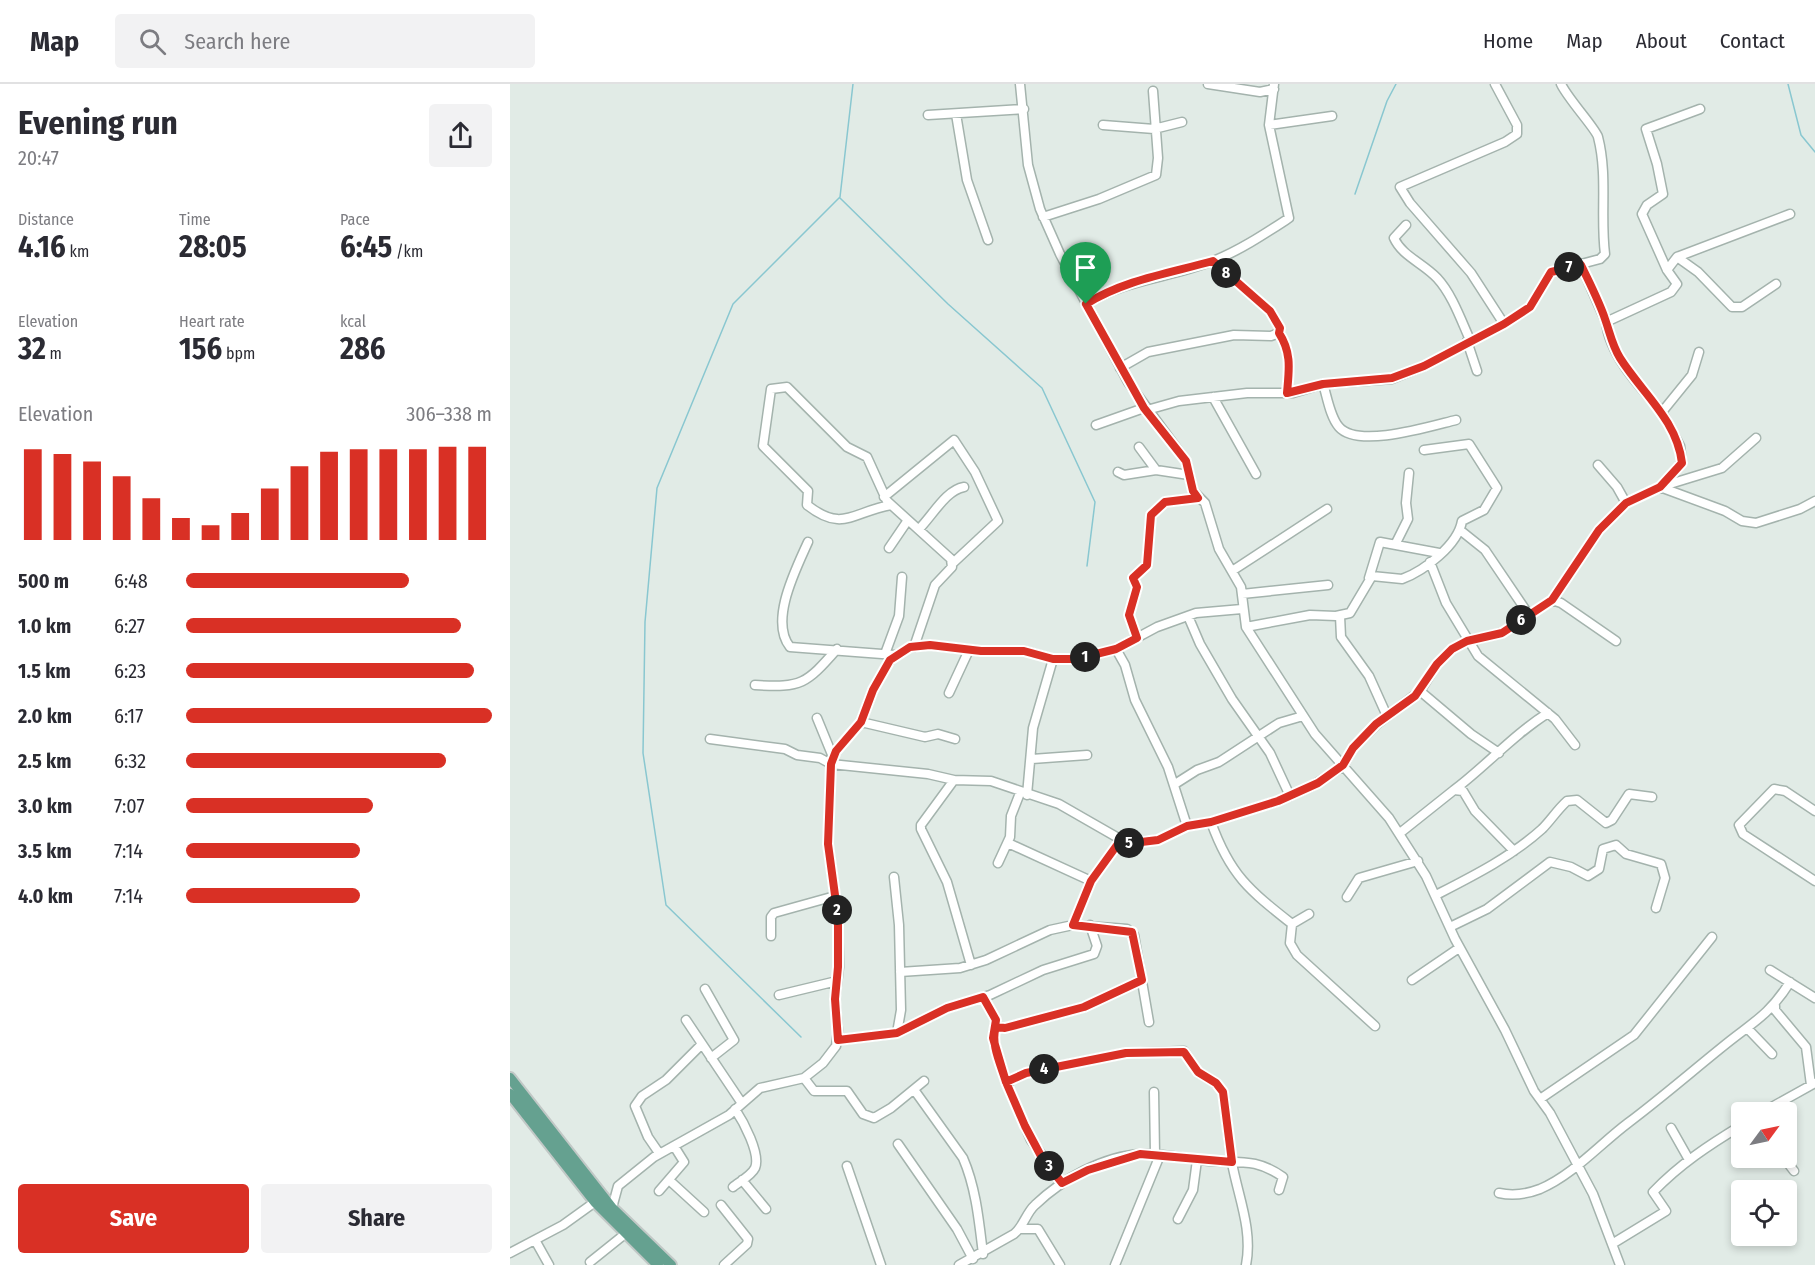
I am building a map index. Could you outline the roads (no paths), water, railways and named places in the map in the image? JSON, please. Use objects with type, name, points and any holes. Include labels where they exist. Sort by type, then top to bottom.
[{"type":"main road","points":[[510,1078],[612,1208],[670,1265]]},
{"type":"main road","points":[[511,1098],[595,1202],[658,1265]]},
{"type":"street","points":[[1020,84],[1028,165],[1043,217],[1120,368],[1146,409],[1186,461],[1198,498],[1205,503],[1219,549],[1242,594],[1242,609],[1246,627],[1303,716],[1400,833],[1418,861],[1460,948],[1540,1100],[1550,1113],[1593,1194],[1620,1265]]},
{"type":"street","points":[[1086,304],[1106,291],[1213,261],[1290,218],[1269,125],[1274,87],[1260,92],[1208,84]]},
{"type":"street","points":[[1495,84],[1517,124],[1517,134],[1505,142],[1400,187],[1410,203],[1489,296],[1504,324]]},
{"type":"street","points":[[1096,425],[1168,403],[1256,393],[1287,393],[1323,384],[1392,378],[1424,366],[1504,324],[1530,307],[1551,272],[1600,259],[1605,254],[1604,177],[1598,135],[1579,113],[1561,84]]},
{"type":"street","points":[[1043,217],[1156,176],[1158,158],[1154,129],[1153,91]]},
{"type":"street","points":[[928,115],[1024,109]]},
{"type":"street","points":[[1606,322],[1671,292],[1677,284],[1666,270],[1642,214],[1647,205],[1663,194],[1646,129],[1700,109]]},
{"type":"street","points":[[956,114],[967,180],[988,240]]},
{"type":"street","points":[[1269,125],[1332,116]]},
{"type":"street","points":[[1102,125],[1154,129],[1182,122]]},
{"type":"street","points":[[1666,270],[1677,257],[1790,214]]},
{"type":"street","points":[[1406,225],[1394,238],[1399,250],[1422,264],[1439,280],[1468,341],[1477,371]]},
{"type":"street","points":[[1677,257],[1698,272],[1715,293],[1732,307],[1742,307],[1776,284]]},
{"type":"street","points":[[1213,261],[1270,311],[1280,328],[1279,333],[1286,345],[1290,363],[1287,393]]},
{"type":"street","points":[[1581,265],[1606,322],[1607,333],[1620,358],[1662,412],[1680,446],[1682,463],[1660,487]]},
{"type":"street","points":[[1120,368],[1148,352],[1234,335],[1271,336],[1279,333]]},
{"type":"street","points":[[1662,412],[1692,375],[1699,352]]},
{"type":"street","points":[[1323,384],[1337,425],[1344,432],[1364,435],[1402,434],[1456,420]]},
{"type":"street","points":[[891,505],[838,521],[823,518],[807,505],[808,491],[764,446],[771,388],[788,387],[847,447],[867,457],[884,497],[953,563]]},
{"type":"street","points":[[1213,397],[1256,474]]},
{"type":"street","points":[[710,739],[785,749],[802,756],[928,774],[954,780],[983,779],[1059,804],[1101,826],[1120,841],[1149,842],[1187,826],[1211,822],[1290,796],[1318,783],[1343,765],[1353,748],[1387,716],[1420,691],[1437,664],[1452,649],[1467,641],[1502,633],[1552,600],[1599,530],[1626,503],[1660,487],[1722,468],[1756,438]]},
{"type":"street","points":[[884,497],[954,440],[975,472],[998,521],[953,563],[935,585],[914,647]]},
{"type":"street","points":[[1369,579],[1377,575],[1402,579],[1430,562],[1461,530],[1462,521],[1484,510],[1497,488],[1469,444],[1424,450]]},
{"type":"street","points":[[1139,447],[1156,470]]},
{"type":"street","points":[[1598,465],[1617,487],[1626,503]]},
{"type":"street","points":[[1118,472],[1124,476],[1156,470],[1189,475]]},
{"type":"street","points":[[1396,543],[1408,519],[1406,503],[1409,472]]},
{"type":"street","points":[[919,529],[936,512],[945,497],[954,490],[964,487]]},
{"type":"street","points":[[1660,487],[1725,511],[1742,521],[1756,523],[1800,509],[1815,501]]},
{"type":"street","points":[[1137,638],[1129,613],[1137,587],[1133,578],[1147,565],[1151,515],[1165,502],[1198,498]]},
{"type":"street","points":[[1232,571],[1327,510]]},
{"type":"street","points":[[889,548],[908,520]]},
{"type":"street","points":[[1461,530],[1485,550],[1529,615]]},
{"type":"street","points":[[808,542],[792,580],[782,620],[782,637],[790,647],[895,655]]},
{"type":"street","points":[[1246,627],[1310,615],[1340,616],[1354,610],[1369,579],[1380,542],[1396,543],[1439,553]]},
{"type":"street","points":[[1430,562],[1446,603],[1478,656],[1498,675],[1548,713],[1575,745]]},
{"type":"street","points":[[885,654],[899,616],[902,577]]},
{"type":"street","points":[[1242,594],[1328,585]]},
{"type":"street","points":[[1552,600],[1570,609],[1616,641]]},
{"type":"street","points":[[832,760],[861,722],[883,669],[895,655],[914,647],[946,646],[969,650],[1024,651],[1053,659],[1076,659],[1116,649],[1188,616],[1242,609]]},
{"type":"street","points":[[1188,616],[1200,644],[1233,699],[1259,736],[1290,796]]},
{"type":"street","points":[[1340,616],[1341,637],[1369,676],[1387,716]]},
{"type":"street","points":[[1116,649],[1125,665],[1135,700],[1175,784],[1187,826]]},
{"type":"street","points":[[755,685],[798,685],[820,670],[837,650]]},
{"type":"street","points":[[949,693],[969,650]]},
{"type":"street","points":[[998,863],[1008,843],[1011,816],[1023,794],[1032,759],[1033,728],[1053,659]]},
{"type":"street","points":[[1420,691],[1471,734],[1499,753]]},
{"type":"street","points":[[1400,833],[1499,753],[1531,724],[1548,713]]},
{"type":"street","points":[[1175,784],[1203,767],[1219,762],[1284,720],[1303,716]]},
{"type":"street","points":[[612,1208],[618,1186],[624,1179],[659,1153],[738,1106],[760,1088],[804,1078],[832,1054],[838,1040],[835,999],[839,929],[828,844],[832,760],[817,718]]},
{"type":"street","points":[[861,722],[925,737],[938,734],[955,739]]},
{"type":"street","points":[[1032,759],[1087,755]]},
{"type":"street","points":[[954,780],[925,819],[921,829],[947,882],[971,965]]},
{"type":"street","points":[[1815,811],[1785,790],[1774,789],[1739,825],[1743,834],[1815,881]]},
{"type":"street","points":[[1454,790],[1463,791],[1475,811],[1514,851]]},
{"type":"street","points":[[1436,895],[1514,851],[1541,830],[1567,801],[1577,800],[1606,823],[1612,820],[1629,794],[1652,797]]},
{"type":"street","points":[[1211,822],[1233,870],[1266,904],[1292,924]]},
{"type":"street","points":[[1073,925],[1091,881],[1120,841]]},
{"type":"street","points":[[1008,843],[1091,881]]},
{"type":"street","points":[[1450,927],[1487,909],[1550,862],[1571,867],[1588,876],[1599,868],[1604,849],[1616,845],[1626,854],[1660,864],[1665,878],[1656,908]]},
{"type":"street","points":[[1347,897],[1359,878],[1418,861]]},
{"type":"street","points":[[894,877],[899,925],[902,1010],[897,1033]]},
{"type":"street","points":[[771,936],[771,917],[774,913],[835,896]]},
{"type":"street","points":[[1292,924],[1309,914]]},
{"type":"street","points":[[1292,924],[1290,943],[1297,955],[1376,1026]]},
{"type":"street","points":[[900,972],[960,968],[1050,930],[1073,925],[1090,925],[1132,932],[1149,1022]]},
{"type":"street","points":[[838,1040],[897,1033],[947,1008],[983,997],[1043,970],[1094,954],[1097,946],[1090,925]]},
{"type":"street","points":[[1540,1100],[1634,1035],[1712,937]]},
{"type":"street","points":[[1412,980],[1460,948]]},
{"type":"street","points":[[1770,970],[1815,998]]},
{"type":"street","points":[[996,1027],[1005,1028],[1074,1011],[1142,980]]},
{"type":"street","points":[[779,995],[837,981]]},
{"type":"street","points":[[1499,1193],[1511,1195],[1541,1188],[1576,1165],[1671,1092],[1732,1039],[1748,1029],[1775,1006],[1790,982]]},
{"type":"street","points":[[705,989],[734,1040],[711,1058]]},
{"type":"street","points":[[983,997],[996,1020],[993,1038],[1006,1082],[1031,1140],[1062,1183]]},
{"type":"street","points":[[1775,1006],[1775,1010],[1806,1047],[1813,1084],[1781,1102]]},
{"type":"street","points":[[686,1020],[711,1058],[746,1125],[756,1163],[752,1173],[733,1187]]},
{"type":"street","points":[[1748,1029],[1772,1054]]},
{"type":"street","points":[[659,1153],[648,1137],[635,1106],[642,1096],[666,1080],[702,1044]]},
{"type":"street","points":[[1006,1082],[1033,1071],[1126,1053],[1184,1052],[1198,1072],[1216,1083],[1223,1092],[1232,1162],[1244,1215],[1248,1248],[1246,1265]]},
{"type":"street","points":[[804,1078],[814,1091],[846,1091],[862,1114],[874,1118],[882,1115],[915,1091],[924,1081]]},
{"type":"street","points":[[915,1091],[963,1158],[976,1201],[983,1254]]},
{"type":"street","points":[[1115,1265],[1157,1154],[1154,1092]]},
{"type":"street","points":[[1671,1128],[1688,1158]]},
{"type":"street","points":[[1612,1244],[1666,1211],[1653,1192],[1688,1158],[1731,1132]]},
{"type":"street","points":[[898,1144],[957,1229],[973,1259]]},
{"type":"street","points":[[659,1191],[684,1162],[674,1146]]},
{"type":"street","points":[[1021,1229],[1033,1206],[1062,1183],[1111,1161],[1140,1154],[1197,1160],[1248,1161],[1267,1166],[1283,1177],[1279,1190]]},
{"type":"street","points":[[1178,1219],[1193,1190],[1197,1160]]},
{"type":"street","points":[[848,1166],[881,1265]]},
{"type":"street","points":[[669,1180],[704,1212]]},
{"type":"street","points":[[742,1180],[766,1209]]},
{"type":"street","points":[[510,1253],[536,1240],[595,1202]]},
{"type":"street","points":[[721,1205],[748,1239],[747,1244],[727,1264]]},
{"type":"street","points":[[959,1265],[983,1254],[1021,1229],[1035,1227],[1060,1265]]},
{"type":"street","points":[[590,1263],[625,1233]]},
{"type":"street","points":[[536,1240],[549,1265]]},
{"type":"waterway","points":[[801,1037],[666,905],[643,753],[645,622],[657,488],[733,304],[840,197],[853,84]]},
{"type":"waterway","points":[[1355,194],[1387,101],[1396,84]]},
{"type":"waterway","points":[[1788,84],[1801,135],[1815,152]]},
{"type":"waterway","points":[[840,198],[948,304],[1042,388],[1095,502],[1087,566]]}]
